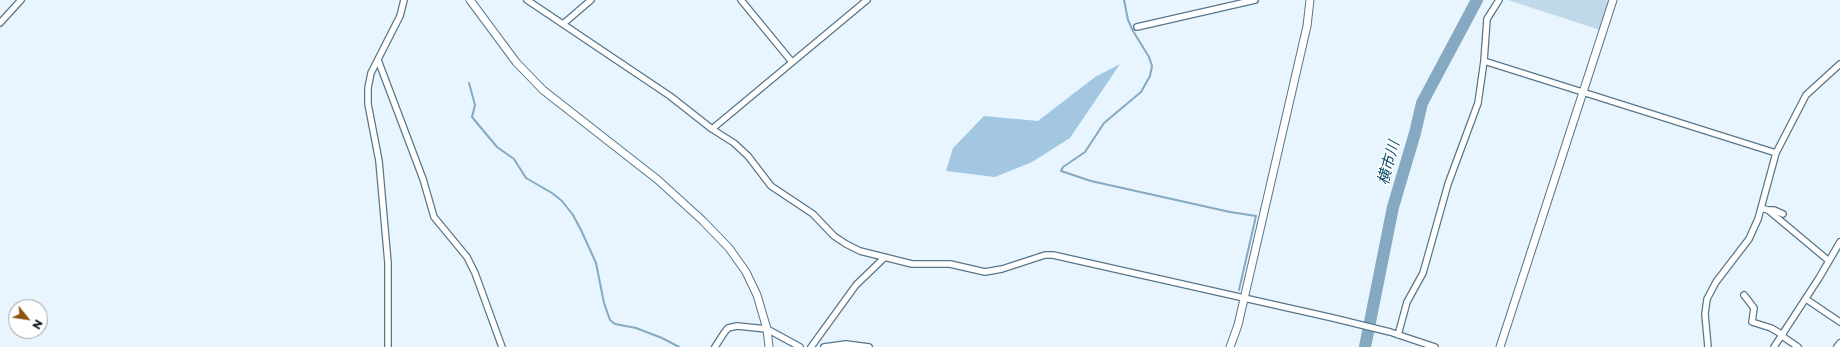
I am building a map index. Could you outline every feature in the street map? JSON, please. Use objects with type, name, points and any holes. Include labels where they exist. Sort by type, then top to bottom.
[{"type":"street","points":[[0,23],[21,0]]},
{"type":"street","points":[[388,347],[388,263],[378,161],[368,104],[368,88],[371,73],[400,16],[404,0]]},
{"type":"street","points":[[470,0],[516,62],[543,90],[653,176],[730,248],[746,272],[757,295],[767,329],[769,347]]},
{"type":"street","points":[[527,0],[670,96],[712,129],[742,150],[771,186],[813,214],[834,236],[860,251],[912,264],[950,264],[985,272],[1002,269],[1045,255],[1053,255],[1347,321],[1390,332],[1435,347]]},
{"type":"street","points":[[564,24],[590,0]]},
{"type":"street","points":[[742,0],[792,62]]},
{"type":"street","points":[[712,129],[867,0]]},
{"type":"street","points":[[1137,27],[1255,0]]},
{"type":"street","points":[[1230,347],[1238,325],[1307,26],[1310,0]]},
{"type":"street","points":[[1398,335],[1407,302],[1423,273],[1448,184],[1478,103],[1484,61],[1487,19],[1499,0]]},
{"type":"street","points":[[1500,347],[1613,0]]},
{"type":"street","points":[[378,60],[423,179],[434,217],[467,257],[475,273],[502,347]]},
{"type":"street","points":[[1484,61],[1776,153]]},
{"type":"street","points":[[1708,347],[1705,314],[1707,298],[1716,282],[1749,239],[1761,208],[1776,153],[1806,95],[1840,64]]},
{"type":"street","points":[[1761,208],[1774,210],[1783,214]]},
{"type":"street","points":[[1768,210],[1829,261]]},
{"type":"street","points":[[1774,347],[1806,299],[1840,242]]},
{"type":"street","points":[[811,347],[856,285],[884,258]]},
{"type":"street","points":[[1744,295],[1754,308],[1752,322],[1754,324],[1771,328],[1798,347]]},
{"type":"street","points":[[1806,299],[1840,322]]},
{"type":"street","points":[[715,347],[728,328],[737,326],[767,329],[800,347]]},
{"type":"street","points":[[1837,347],[1840,343]]},
{"type":"street","points":[[824,347],[846,344],[869,347]]},
{"type":"shaded area","points":[[1508,0],[1613,0],[1603,31]]},
{"type":"shaded area","points":[[1120,64],[1070,138],[1032,162],[995,177],[946,171],[953,148],[984,116],[1038,121],[1095,77]]},
{"type":"waterway","points":[[1124,0],[1128,20],[1149,57],[1152,66],[1150,76],[1141,92],[1104,123],[1085,152],[1063,167],[1061,171],[1091,181],[1230,212],[1256,216],[1239,290]]},
{"type":"waterway","name":"横市川","points":[[1365,347],[1393,207],[1415,133],[1422,103],[1477,0]]},
{"type":"waterway","points":[[469,83],[475,105],[472,117],[497,147],[514,159],[526,178],[552,193],[562,201],[573,215],[596,263],[604,303],[610,320],[615,324],[636,328],[662,338],[679,347]]}]
